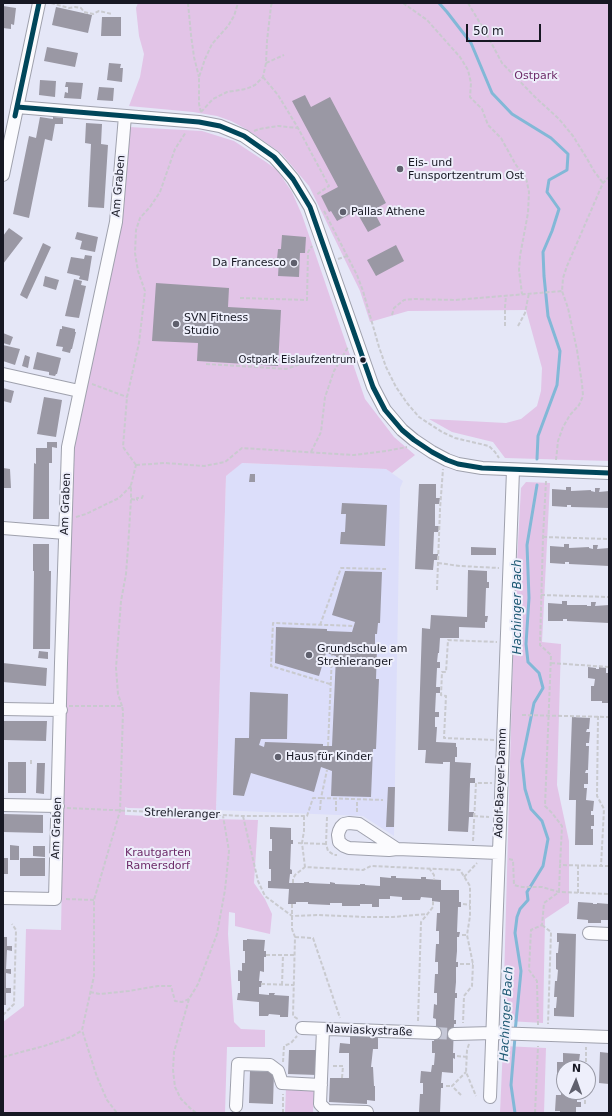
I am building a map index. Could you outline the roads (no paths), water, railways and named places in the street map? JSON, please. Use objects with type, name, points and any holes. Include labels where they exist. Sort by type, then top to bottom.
[{"type":"street","points":[[3,175],[39,3]]},
{"type":"street","points":[[3,114],[16,111],[125,116],[200,117],[244,136],[274,157],[293,179],[310,207],[373,387],[385,410],[402,430],[432,452],[458,464],[507,469],[609,473]]},
{"type":"street","name":"Am Graben","points":[[3,898],[55,899],[68,447],[116,222],[125,116]]},
{"type":"street","points":[[3,374],[80,386]]},
{"type":"street","name":"Adolf-Baeyer-Damm","points":[[490,1097],[492,1033],[504,856],[500,818],[509,568],[507,469]]},
{"type":"street","points":[[3,528],[65,534]]},
{"type":"street","points":[[3,709],[61,710]]},
{"type":"street","points":[[3,805],[58,806]]},
{"type":"street","points":[[396,849],[504,856]]},
{"type":"street","points":[[589,934],[609,934]]},
{"type":"street","name":"Nawiaskystraße","points":[[303,1025],[323,1029],[436,1033]]},
{"type":"street","points":[[323,1029],[320,1104],[327,1111],[367,1112]]},
{"type":"street","points":[[463,1034],[492,1033],[609,1037]]},
{"type":"street","points":[[236,1106],[238,1064],[270,1065],[278,1071],[282,1083],[321,1085]]},
{"type":"waterway","name":"Hachinger Bach","points":[[439,3],[471,43],[492,93],[512,114],[551,138],[568,154],[567,170],[549,180],[547,192],[559,209],[543,252],[548,316],[560,351],[557,385],[538,436],[537,459]]},
{"type":"waterway","name":"Hachinger Bach","points":[[515,1032],[521,971],[515,933],[517,917],[520,909],[528,900],[527,892],[543,866],[548,839],[542,821],[531,809],[525,789],[522,761],[534,703],[543,688],[539,673],[528,662],[526,644],[529,598],[527,545],[537,485]]},
{"type":"waterway","name":"Hachinger Bach","points":[[515,1037],[511,1085],[515,1113]]},
{"type":"tunnel","points":[[435,1033],[454,1034]]},
{"type":"place","name":"Eis- und Funsportzentrum Ost","points":[[400,169]]},
{"type":"place","name":"Pallas Athene","points":[[343,212]]},
{"type":"place","name":"Da Francesco","points":[[294,263]]},
{"type":"place","name":"SVN Fitness Studio","points":[[176,324]]},
{"type":"place","name":"Ostpark Eislaufzentrum","points":[[363,360]]},
{"type":"place","name":"Grundschule am Strehleranger","points":[[309,655]]},
{"type":"place","name":"Haus für Kinder","points":[[278,757]]},
{"type":"park label","name":"Ostpark","points":[[536,76]]},
{"type":"park label","name":"Krautgarten Ramersdorf","points":[[158,859]]}]
